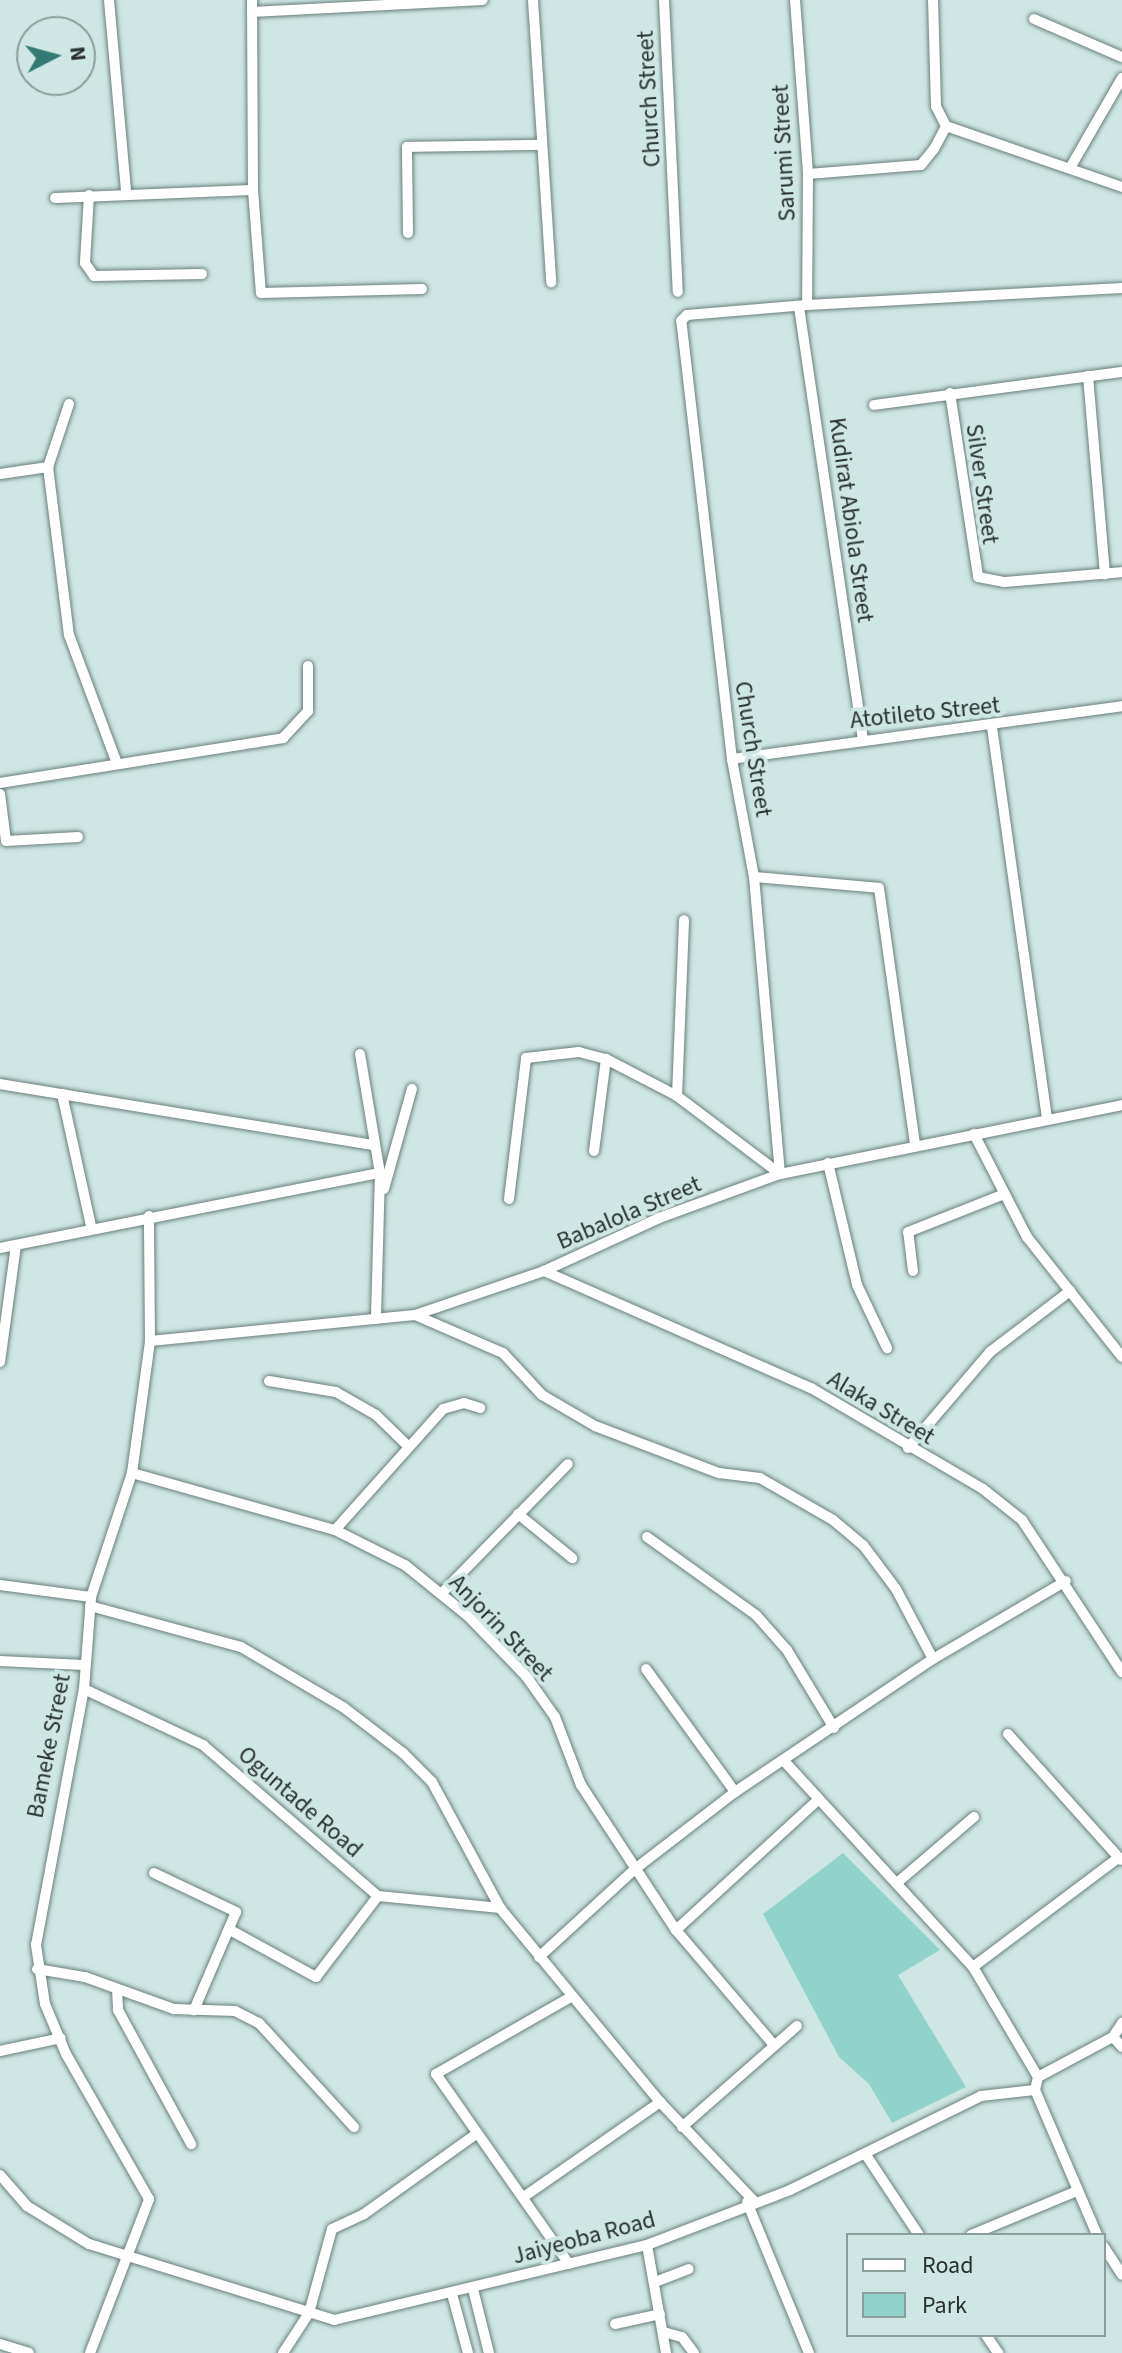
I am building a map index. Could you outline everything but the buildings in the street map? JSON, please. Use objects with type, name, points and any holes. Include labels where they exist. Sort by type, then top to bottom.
[{"type":"street","points":[[109,0],[126,191]]},
{"type":"street","points":[[422,289],[261,293],[253,190],[252,6],[483,0]]},
{"type":"street","points":[[533,0],[551,282]]},
{"type":"street","name":"Church Street","points":[[664,0],[678,292]]},
{"type":"street","name":"Sarumi Street","points":[[795,0],[808,174],[803,306]]},
{"type":"street","points":[[933,0],[936,106],[946,126],[1122,187]]},
{"type":"street","points":[[1034,19],[1122,57]]},
{"type":"street","points":[[1070,168],[1122,78]]},
{"type":"street","points":[[808,174],[921,165],[946,126]]},
{"type":"street","points":[[408,233],[407,147],[540,145]]},
{"type":"street","points":[[55,198],[126,191],[253,190]]},
{"type":"street","points":[[89,195],[85,263],[94,276],[202,274]]},
{"type":"street","points":[[803,306],[1122,288]]},
{"type":"street","name":"Church Street","points":[[780,1174],[754,877],[732,759],[678,329],[687,315],[803,306]]},
{"type":"street","name":"Kudirat Abiola Street","points":[[803,306],[863,739]]},
{"type":"street","points":[[874,405],[1122,372]]},
{"type":"street","points":[[1088,376],[1105,574]]},
{"type":"street","name":"Silver Street","points":[[950,393],[978,577],[1004,582],[1122,572]]},
{"type":"street","points":[[69,404],[48,467],[69,635],[116,761]]},
{"type":"street","points":[[0,474],[48,467]]},
{"type":"street","points":[[0,783],[116,761],[283,738],[308,711],[308,666]]},
{"type":"street","name":"Atotileto Street","points":[[732,759],[863,739],[992,727],[1122,709]]},
{"type":"street","points":[[992,727],[1047,1119]]},
{"type":"street","points":[[0,794],[6,841],[78,837]]},
{"type":"street","points":[[754,877],[879,888],[915,1145]]},
{"type":"street","points":[[677,1096],[684,920]]},
{"type":"street","points":[[509,1199],[526,1058],[579,1052],[606,1059],[677,1096],[780,1174]]},
{"type":"street","points":[[360,1054],[380,1173],[376,1319]]},
{"type":"street","points":[[594,1151],[606,1059]]},
{"type":"street","points":[[0,1084],[374,1145]]},
{"type":"street","points":[[381,1198],[412,1089]]},
{"type":"street","points":[[62,1094],[91,1226]]},
{"type":"street","name":"Babalola Street","points":[[150,1341],[415,1315],[544,1271],[659,1218],[780,1174],[1122,1105]]},
{"type":"street","points":[[974,1134],[1002,1195],[1070,1291],[1122,1357]]},
{"type":"street","points":[[828,1163],[857,1285],[887,1348]]},
{"type":"street","points":[[0,1248],[91,1226],[380,1173]]},
{"type":"street","points":[[913,1271],[908,1232],[1002,1195]]},
{"type":"street","name":"Bameke Street","points":[[90,2353],[148,2208],[146,2185],[61,2038],[37,1969],[47,1867],[84,1689],[91,1602],[132,1473],[150,1341],[149,1216]]},
{"type":"street","points":[[0,1362],[16,1245]]},
{"type":"street","name":"Alaka Street","points":[[544,1271],[811,1388],[908,1448],[983,1489],[1022,1520],[1066,1581],[1122,1672]]},
{"type":"street","points":[[908,1448],[990,1352],[1070,1291]]},
{"type":"street","points":[[415,1315],[503,1353],[542,1395],[595,1426],[719,1473],[760,1478],[833,1520],[863,1545],[896,1589],[933,1659]]},
{"type":"street","points":[[269,1381],[336,1392],[376,1415],[408,1446]]},
{"type":"street","points":[[335,1530],[408,1446],[452,1403],[480,1408]]},
{"type":"street","points":[[442,1593],[568,1464]]},
{"type":"street","name":"Anjorin Street","points":[[132,1473],[335,1530],[383,1552],[442,1593],[526,1676],[561,1728],[581,1785],[635,1869],[676,1930],[773,2044]]},
{"type":"street","points":[[518,1514],[572,1558]]},
{"type":"street","points":[[647,1537],[756,1615],[787,1650],[834,1728]]},
{"type":"street","points":[[539,1957],[635,1869],[735,1792],[785,1762],[933,1659],[1066,1581]]},
{"type":"street","points":[[0,1585],[91,1602],[241,1647],[343,1707],[432,1782],[500,1908],[660,2102],[750,2202],[809,2353]]},
{"type":"street","points":[[0,1661],[84,1665]]},
{"type":"street","points":[[646,1669],[735,1792]]},
{"type":"street","name":"Oguntade Road","points":[[84,1689],[203,1745],[378,1896]]},
{"type":"street","points":[[973,1967],[1120,1859],[1008,1734]]},
{"type":"street","points":[[785,1762],[973,1967],[1038,2077],[1035,2090],[1096,2233]]},
{"type":"street","points":[[676,1930],[818,1800]]},
{"type":"street","points":[[898,1882],[974,1817]]},
{"type":"street","points":[[154,1873],[232,1905],[232,1931],[194,2010]]},
{"type":"street","points":[[232,1931],[316,1977],[378,1896],[500,1908]]},
{"type":"street","points":[[37,1969],[194,2010],[235,2011],[259,2023],[354,2127]]},
{"type":"street","points":[[117,1989],[118,2010],[191,2144]]},
{"type":"street","points":[[569,2264],[525,2196],[476,2134],[436,2074],[571,1997]]},
{"type":"street","points":[[1038,2077],[1113,2037],[1122,2023]]},
{"type":"street","points":[[682,2127],[797,2026]]},
{"type":"street","points":[[1113,2037],[1122,2047]]},
{"type":"street","points":[[0,2051],[61,2038]]},
{"type":"street","name":"Jaiyeoba Road","points":[[0,2175],[27,2206],[89,2244],[309,2313],[355,2318],[647,2245],[866,2155],[981,2096],[1035,2090]]},
{"type":"street","points":[[525,2196],[660,2102]]},
{"type":"street","points":[[283,2353],[309,2313],[332,2229],[364,2214],[476,2134]]},
{"type":"street","points":[[866,2155],[918,2233]]},
{"type":"street","points":[[976,2233],[1077,2191]]},
{"type":"street","points":[[647,2245],[666,2353]]},
{"type":"street","points":[[1106,2250],[1122,2275]]},
{"type":"street","points":[[655,2282],[689,2269]]},
{"type":"street","points":[[473,2289],[489,2353]]},
{"type":"street","points":[[452,2294],[468,2353]]},
{"type":"street","points":[[615,2324],[660,2314]]},
{"type":"street","points":[[664,2332],[682,2337],[694,2353]]},
{"type":"street","points":[[0,2344],[29,2353]]},
{"type":"green space","points":[[843,1853],[940,1950],[898,1975],[966,2087],[892,2123],[869,2084],[839,2057],[763,1914]]}]
